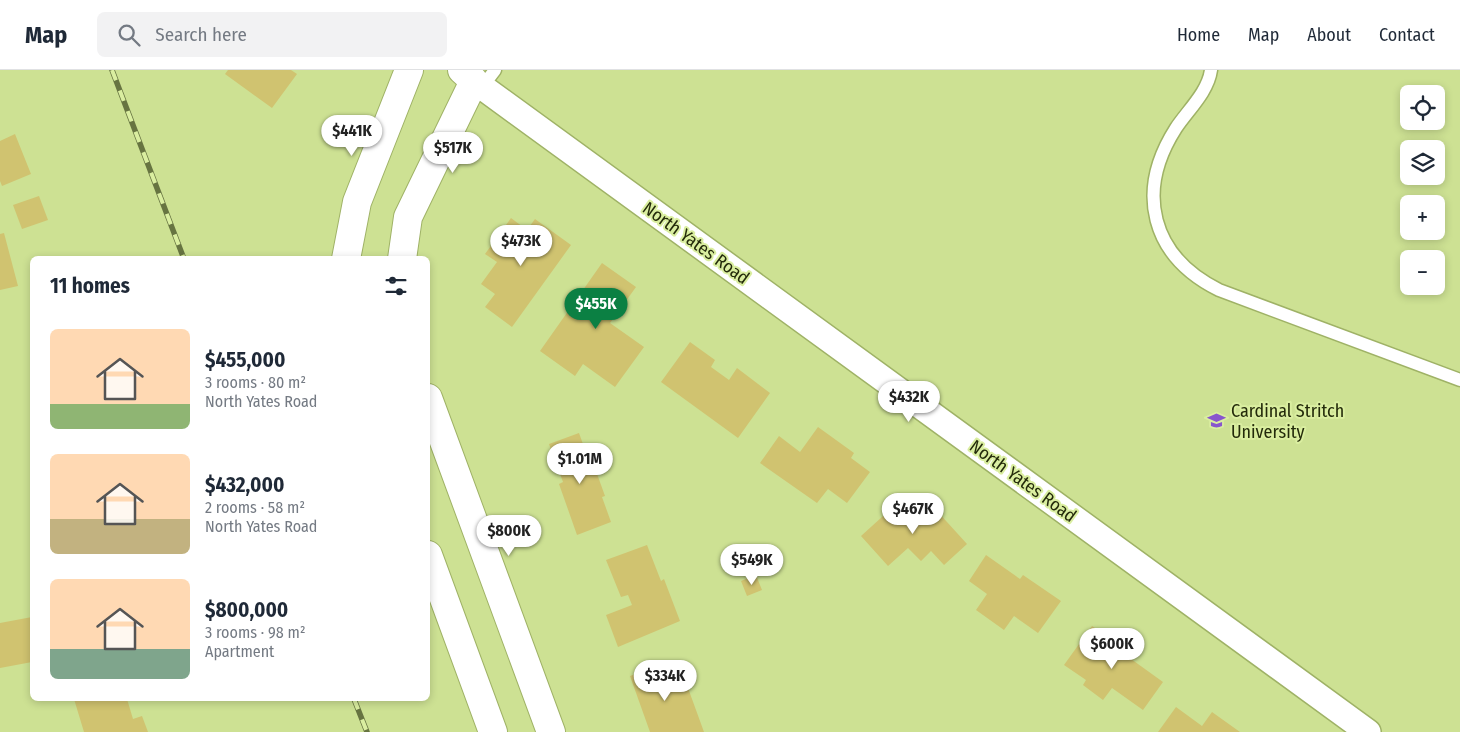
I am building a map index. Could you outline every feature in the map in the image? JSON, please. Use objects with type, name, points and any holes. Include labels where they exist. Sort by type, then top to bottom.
[{"type":"street","points":[[347,256],[356,202],[409,70]]},
{"type":"street","points":[[402,256],[408,217],[478,77]]},
{"type":"street","name":"North Yates Road","points":[[478,77],[1368,732]]},
{"type":"street","points":[[430,403],[551,732]]},
{"type":"street","points":[[430,561],[492,732]]},
{"type":"lane","points":[[1211,70],[1204,90],[1163,150],[1154,176],[1153,207],[1156,221],[1160,233],[1173,254],[1191,273],[1219,290],[1460,380]]},
{"type":"building","points":[[228,70],[291,70],[297,74],[272,108],[225,74]]},
{"type":"building","points":[[15,134],[31,174],[2,186],[0,181],[0,141]]},
{"type":"building","points":[[39,196],[48,220],[22,229],[13,205]]},
{"type":"building","points":[[511,218],[527,230],[535,219],[571,245],[512,327],[485,307],[495,294],[481,284],[497,262],[485,254]]},
{"type":"building","points":[[4,233],[18,286],[0,290],[0,234]]},
{"type":"building","points":[[602,263],[636,287],[610,323],[644,347],[615,387],[583,364],[575,376],[540,351]]},
{"type":"building","points":[[690,342],[715,360],[711,367],[729,380],[737,368],[770,393],[738,438],[661,382]]},
{"type":"building","points":[[818,427],[854,453],[851,458],[870,472],[847,503],[828,489],[817,503],[760,463],[779,436],[800,452]]},
{"type":"building","points":[[579,433],[593,472],[596,471],[605,496],[602,497],[611,522],[577,535],[559,484],[563,482],[549,444]]},
{"type":"building","points":[[904,497],[926,521],[937,511],[967,544],[944,565],[931,551],[921,561],[908,548],[888,566],[861,536]]},
{"type":"building","points":[[647,545],[661,581],[664,579],[680,621],[618,647],[606,615],[632,605],[628,595],[621,597],[606,560]]},
{"type":"building","points":[[986,555],[1020,579],[1023,575],[1061,601],[1038,633],[1014,616],[1004,630],[976,610],[987,594],[969,581]]},
{"type":"building","points":[[756,575],[762,590],[747,596],[741,581]]},
{"type":"building","points":[[30,617],[30,662],[0,668],[0,623]]},
{"type":"building","points":[[1092,626],[1116,642],[1113,646],[1163,682],[1143,710],[1112,688],[1103,700],[1083,685],[1086,680],[1064,665]]},
{"type":"building","points":[[669,662],[679,691],[688,688],[704,732],[650,732],[630,676]]},
{"type":"building","points":[[75,701],[128,701],[133,719],[142,716],[148,732],[84,732]]},
{"type":"building","points":[[1176,707],[1202,726],[1212,712],[1240,732],[1158,732]]},
{"type":"railway","points":[[112,70],[183,256]]},
{"type":"railway","points":[[355,701],[367,732]]},
{"type":"place","name":"Cardinal Stritch University","points":[[1217,421]]}]
